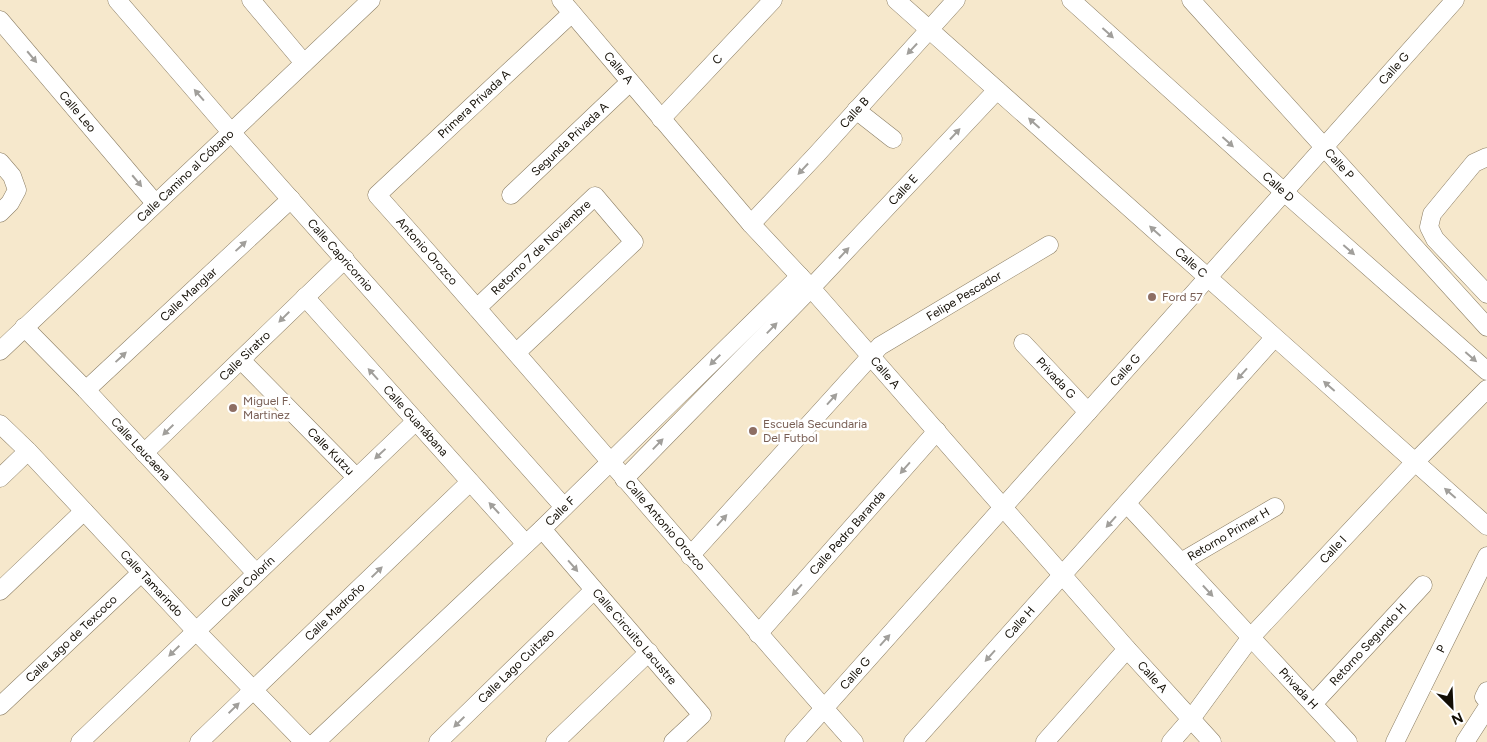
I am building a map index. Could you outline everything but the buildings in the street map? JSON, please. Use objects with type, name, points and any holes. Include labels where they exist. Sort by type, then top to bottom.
[{"type":"street","name":"Calle Capricornio","points":[[117,0],[231,132],[564,507]]},
{"type":"street","points":[[251,0],[304,63]]},
{"type":"street","name":"Calle Camino al Cóbano","points":[[0,351],[371,0]]},
{"type":"street","name":"C","points":[[661,119],[773,0]]},
{"type":"street","name":"Calle C","points":[[896,0],[1487,526]]},
{"type":"street","name":"Calle B","points":[[751,224],[956,0]]},
{"type":"street","name":"Calle D","points":[[1071,0],[1284,192],[1487,371]]},
{"type":"street","name":"Calle P","points":[[1192,0],[1323,148],[1487,327]]},
{"type":"street","name":"Calle G","points":[[794,742],[1455,0]]},
{"type":"street","name":"Calle A","points":[[566,6],[751,224],[805,282],[875,351],[937,431],[1212,742]]},
{"type":"street","name":"Primera Privada A","points":[[377,195],[566,6]]},
{"type":"street","name":"Calle Leo","points":[[0,20],[156,203]]},
{"type":"street","name":"Segunda Privada A","points":[[511,195],[630,82]]},
{"type":"street","name":"Calle E","points":[[805,282],[997,90]]},
{"type":"street","points":[[856,110],[893,139]]},
{"type":"street","points":[[1487,157],[1474,163],[1468,170],[1432,214],[1429,227],[1435,239],[1487,294]]},
{"type":"street","points":[[0,162],[12,176],[17,190],[10,203],[0,212]]},
{"type":"street","name":"Antonio Orozco","points":[[377,195],[478,308]]},
{"type":"street","name":"Retorno 7 de Noviembre","points":[[478,308],[595,196],[634,242],[517,352]]},
{"type":"street","name":"Calle Manglar","points":[[86,390],[291,199]]},
{"type":"street","name":"Felipe Pescador","points":[[690,556],[875,351],[1049,245]]},
{"type":"street","name":"Calle Siratro","points":[[144,453],[345,259]]},
{"type":"street","points":[[624,479],[805,282]]},
{"type":"street","name":"Calle F","points":[[316,742],[610,463],[805,282]]},
{"type":"street","name":"Calle Guanábana","points":[[305,297],[526,544]]},
{"type":"street","name":"Calle Antonio Orozco","points":[[478,308],[690,556],[854,742]]},
{"type":"street","name":"Calle Leucaena","points":[[24,327],[86,390],[256,573]]},
{"type":"street","name":"Calle H","points":[[913,742],[1274,338]]},
{"type":"street","name":"Privada G","points":[[1023,342],[1088,412]]},
{"type":"street","name":"Calle Kutzu","points":[[241,360],[356,477]]},
{"type":"street","name":"Calle I","points":[[1171,742],[1191,719],[1251,637],[1414,462],[1487,389]]},
{"type":"street","name":"Calle Colorín","points":[[80,742],[416,421]]},
{"type":"street","name":"Calle Tamarindo","points":[[0,424],[28,451],[196,631],[304,742]]},
{"type":"street","name":"Calle Pedro Baranda","points":[[758,634],[937,431]]},
{"type":"street","points":[[0,478],[28,451]]},
{"type":"street","name":"Calle Madroño","points":[[199,742],[470,482]]},
{"type":"street","points":[[1127,504],[1251,637]]},
{"type":"street","name":"Retorno Primer H","points":[[1181,562],[1275,506]]},
{"type":"street","points":[[0,591],[84,511]]},
{"type":"street","name":"Calle Circuito Lacustre","points":[[542,529],[702,715],[673,742]]},
{"type":"street","name":"P","points":[[1395,742],[1487,556]]},
{"type":"street","name":"Calle Lago de Texcoco","points":[[0,706],[141,573]]},
{"type":"street","name":"Retorno Segundo H","points":[[1313,704],[1423,585]]},
{"type":"street","name":"Calle Lago Cuitzeo","points":[[438,742],[594,590]]},
{"type":"street","name":"Privada H","points":[[1251,637],[1348,742]]},
{"type":"street","points":[[1045,742],[1127,648]]},
{"type":"street","points":[[555,742],[649,652]]},
{"type":"street","points":[[1487,691],[1484,697],[1487,700]]},
{"type":"street","points":[[1465,742],[1487,708]]},
{"type":"place","name":"Ford 57","points":[[1152,297]]},
{"type":"place","name":"Miguel F. Martinez","points":[[233,408]]},
{"type":"place","name":"Escuela Secundaria Del Futbol","points":[[753,431]]}]
